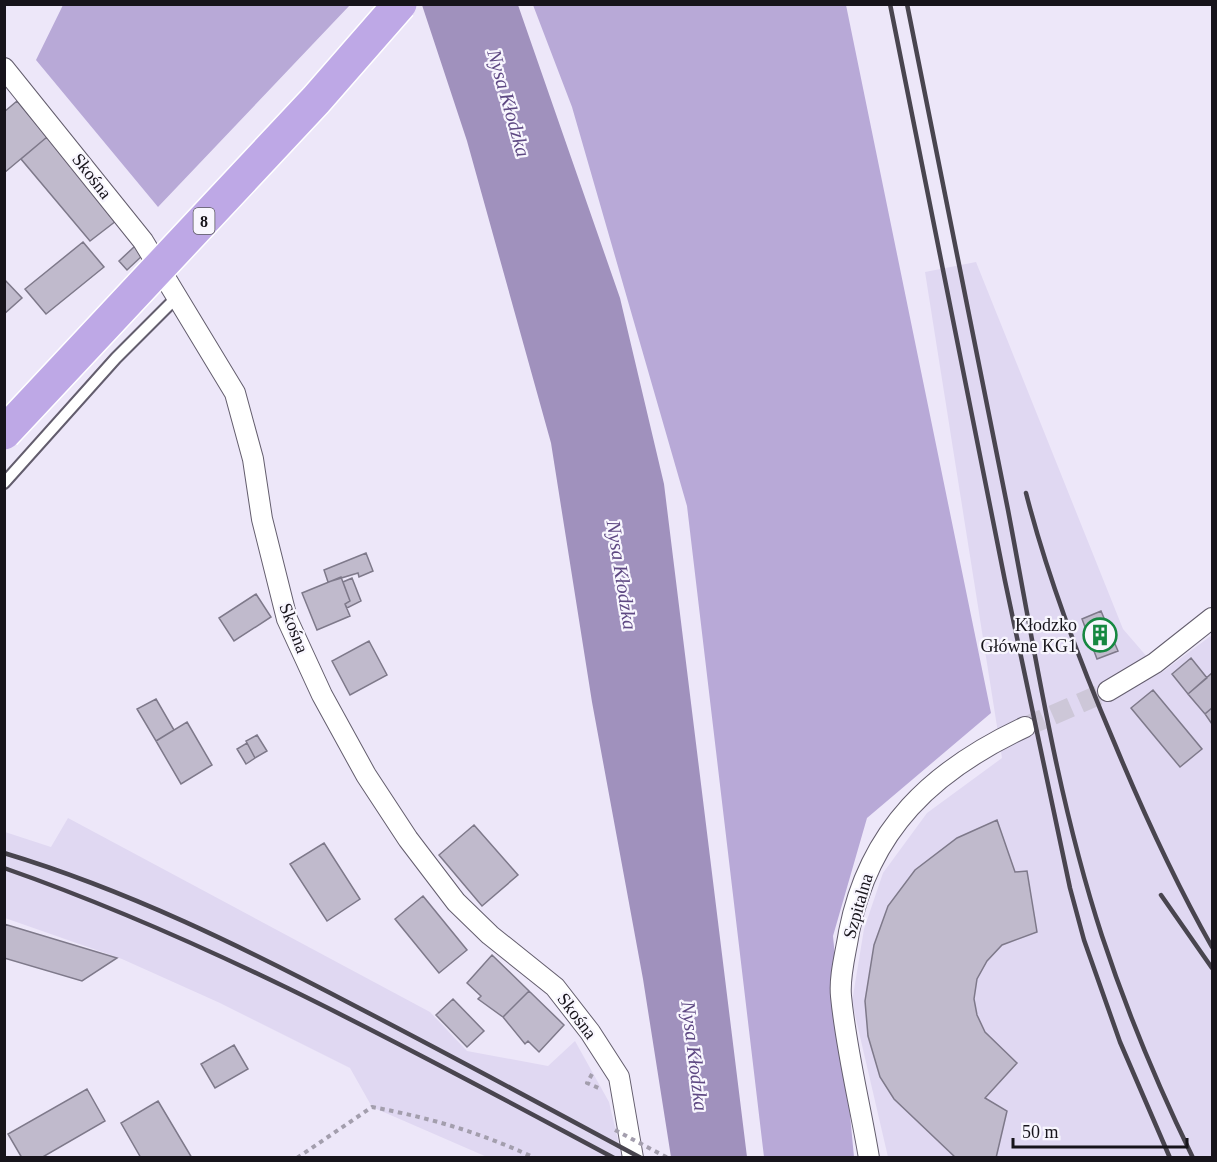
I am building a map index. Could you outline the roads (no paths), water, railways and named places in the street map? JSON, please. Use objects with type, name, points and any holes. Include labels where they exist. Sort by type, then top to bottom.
[{"type":"highway","name":"8","points":[[4,433],[316,100],[400,4]]},
{"type":"street","name":"Skośna","points":[[4,68],[142,241],[178,296],[235,393],[253,459],[262,519],[287,619],[322,695],[366,775],[408,839],[456,902],[490,935],[555,987],[590,1032],[619,1077],[633,1158]]},
{"type":"street","points":[[1108,691],[1155,663],[1212,618]]},
{"type":"street","name":"Szpitalna","points":[[869,1158],[841,993],[855,904],[865,873],[887,836],[925,790],[987,746],[1025,727]]},
{"type":"lane","points":[[4,483],[116,358],[178,296]]},
{"type":"water","name":"Nysa Kłodzka","points":[[422,5],[518,5],[620,298],[664,484],[747,1157],[671,1157],[643,979],[592,702],[551,443],[467,141]]},
{"type":"tunnel","points":[[1025,727],[1108,691]]},
{"type":"railway","points":[[890,4],[1005,581],[1070,888],[1084,940],[1120,1042],[1170,1158]]},
{"type":"railway","points":[[907,4],[1008,510],[1048,724],[1072,831],[1102,936],[1122,993],[1155,1076],[1193,1158]]},
{"type":"railway","points":[[1026,493],[1054,588],[1101,711],[1160,846],[1212,947]]},
{"type":"railway","points":[[4,853],[95,884],[228,942],[393,1025],[641,1158]]},
{"type":"railway","points":[[4,868],[162,930],[315,1001],[614,1158]]},
{"type":"railway","points":[[1161,895],[1212,968]]},
{"type":"place","name":"Kłodzko Główne KG1","points":[[1100,635]]}]
